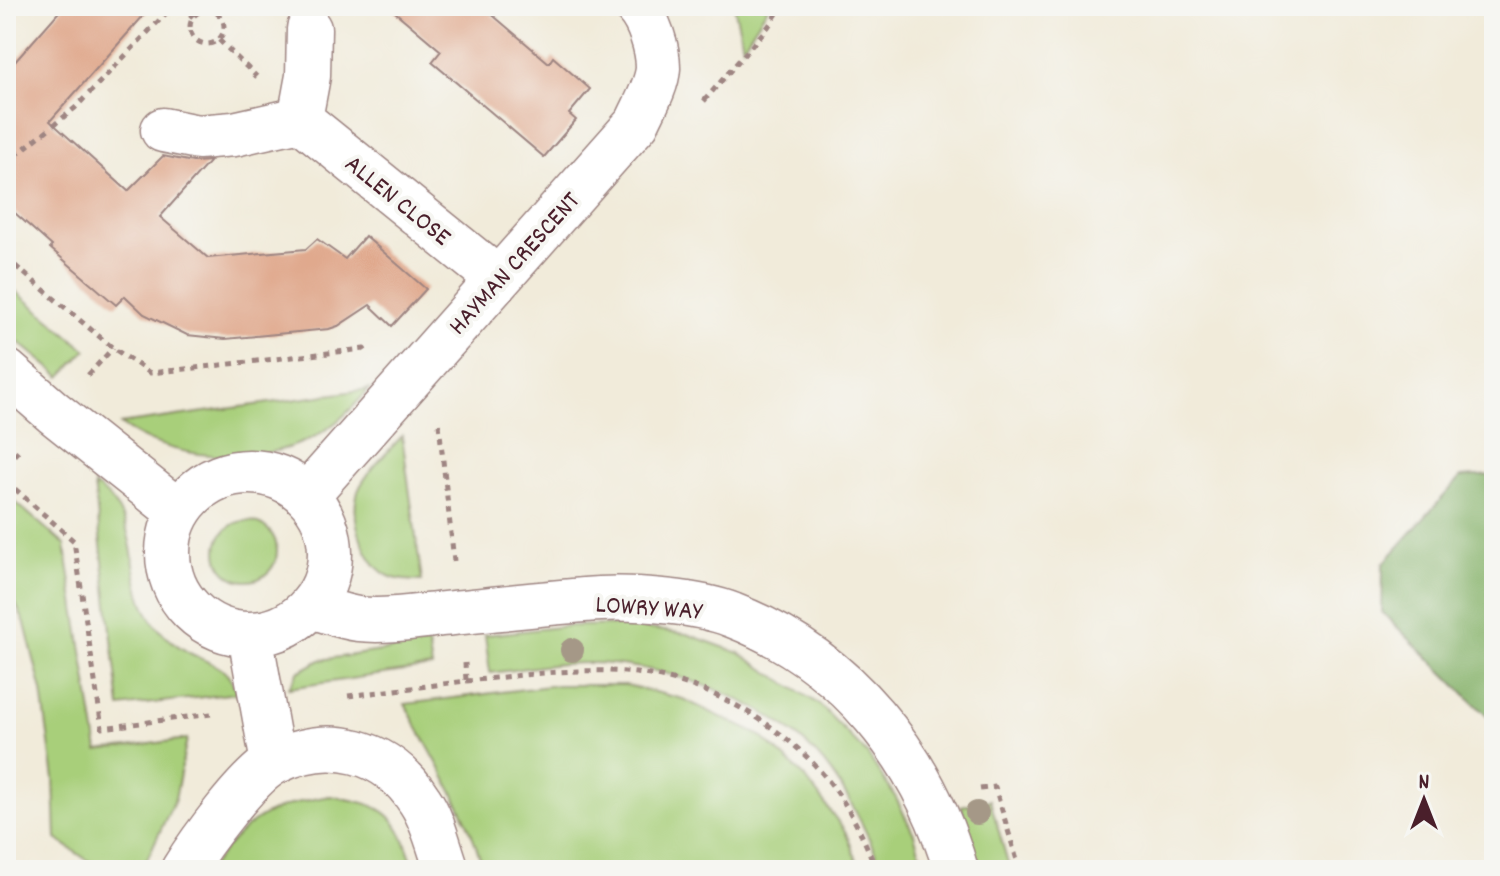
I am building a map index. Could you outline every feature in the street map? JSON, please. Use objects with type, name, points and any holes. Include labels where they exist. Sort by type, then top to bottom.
[{"type":"street","name":"HAYMAN CRESCENT","points":[[307,495],[637,123],[658,68],[644,15],[636,6]]},
{"type":"street","points":[[163,130],[198,137],[234,134],[300,119],[308,76],[309,29]]},
{"type":"street","name":"ALLEN CLOSE","points":[[300,119],[498,279]]},
{"type":"street","points":[[6,371],[179,512]]},
{"type":"street","points":[[239,472],[263,473],[287,481],[307,495],[325,526],[330,562],[324,586],[311,606],[272,631],[250,635],[225,631],[203,621],[185,604],[173,583],[168,559],[169,535],[179,512],[194,493],[214,479],[239,472]]},
{"type":"street","name":"LOWRY WAY","points":[[311,606],[358,619],[603,599],[665,602],[730,614],[768,631],[824,666],[868,707],[897,743],[928,794],[956,870]]},
{"type":"street","points":[[250,635],[273,763]]},
{"type":"street","points":[[183,870],[233,801],[273,763],[309,751],[352,749],[391,766],[421,802],[447,870]]},
{"type":"path","points":[[6,163],[75,108],[173,6]]},
{"type":"path","points":[[181,6],[193,17]]},
{"type":"path","points":[[207,10],[218,14],[224,24],[223,35],[210,44],[196,41],[191,32],[193,17],[207,10]]},
{"type":"path","points":[[6,258],[113,348],[150,373],[364,349],[438,412],[466,681]]},
{"type":"path","points":[[6,481],[74,541],[102,728],[263,707]]},
{"type":"path","points":[[341,697],[466,681],[585,671],[648,675],[709,691],[775,731],[823,774],[855,820],[876,870]]},
{"type":"green space","points":[[734,6],[769,6],[743,46]]},
{"type":"green space","points":[[6,283],[86,350],[61,377],[6,332]]},
{"type":"green space","points":[[369,389],[322,432],[292,447],[267,453],[215,456],[189,452],[164,446],[120,424]]},
{"type":"green space","points":[[402,436],[422,581],[391,577],[382,571],[367,553],[356,517],[359,488]]},
{"type":"green space","points":[[1494,475],[1494,723],[1382,612],[1383,564],[1461,477]]},
{"type":"green space","points":[[94,485],[121,514],[138,587],[154,623],[180,647],[222,669],[238,693],[120,707]]},
{"type":"green space","points":[[6,494],[65,545],[98,751],[187,739],[175,799],[142,870],[102,870],[56,839],[54,779],[42,691],[25,624],[6,582]]},
{"type":"green space","points":[[247,521],[259,523],[268,530],[275,539],[275,563],[268,572],[259,579],[247,581],[235,579],[226,572],[219,563],[217,551],[219,539],[226,530],[235,523]]},
{"type":"green space","points":[[620,625],[687,634],[739,653],[820,705],[868,755],[896,798],[914,834],[925,870],[883,870],[850,801],[824,763],[781,724],[727,694],[669,674],[612,664],[566,664],[490,673],[485,635],[568,626]]},
{"type":"green space","points":[[428,644],[432,667],[289,688],[298,672],[320,660]]},
{"type":"green space","points":[[557,685],[626,685],[683,699],[761,736],[804,776],[845,831],[861,870],[483,870],[460,807],[405,704]]},
{"type":"green space","points":[[330,796],[366,804],[388,815],[402,835],[415,870],[209,870],[235,838],[260,818],[290,805]]},
{"type":"green space","points":[[990,800],[1010,870],[980,870],[961,806]]},
{"type":"building","points":[[64,6],[152,6],[50,121],[128,191],[163,156],[193,162],[210,161],[160,217],[208,258],[306,249],[317,239],[345,259],[365,236],[426,289],[392,326],[370,305],[329,329],[225,339],[187,335],[144,314],[125,296],[116,305],[6,205],[6,72]]},
{"type":"building","points":[[388,6],[482,6],[549,63],[553,57],[590,89],[569,114],[576,120],[544,157],[432,62],[441,51]]}]
